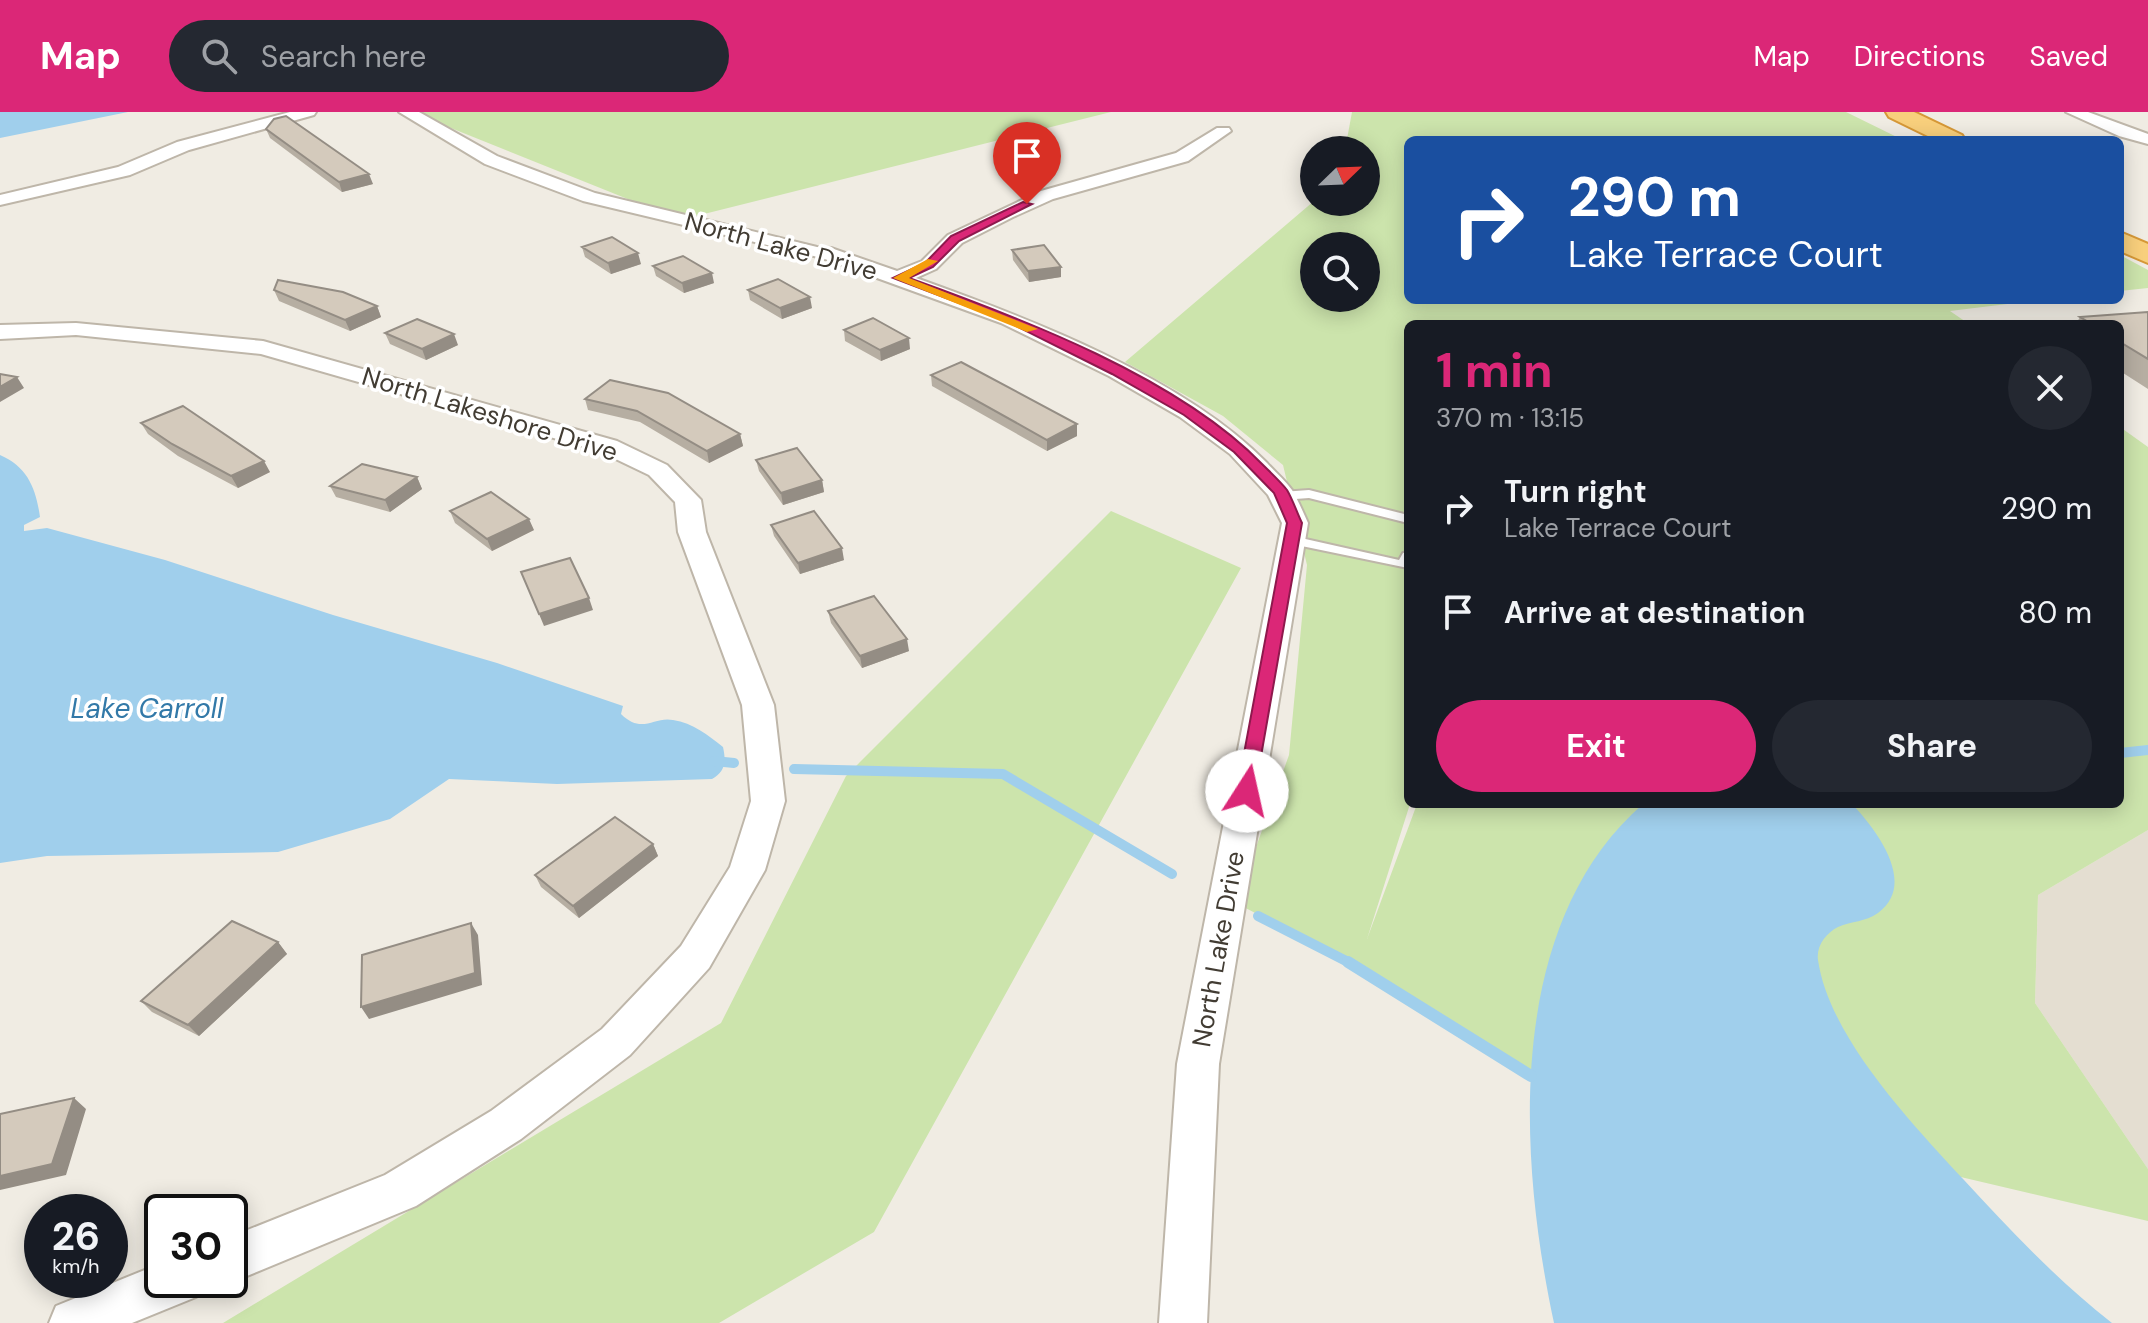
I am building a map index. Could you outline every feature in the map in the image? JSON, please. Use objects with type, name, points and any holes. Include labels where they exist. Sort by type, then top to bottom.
[{"type":"highway","points":[[1889,116],[1916,136]]},
{"type":"highway","points":[[1889,116],[1943,136]]},
{"type":"highway","points":[[2124,224],[2148,235]]},
{"type":"highway","points":[[2124,242],[2148,255]]},
{"type":"street","points":[[0,200],[124,171],[183,146],[308,112]]},
{"type":"street","name":"North Lake Drive","points":[[407,112],[491,160],[589,197],[817,253],[824,252],[1009,318],[1117,371],[1188,412],[1239,449],[1282,496],[1295,523],[1198,1064],[1183,1323]]},
{"type":"street","points":[[2074,112],[2148,139]]},
{"type":"street","points":[[899,278],[929,265],[955,239],[1006,213],[1047,195],[1182,157],[1223,131]]},
{"type":"street","name":"North Lakeshore Drive","points":[[0,332],[76,329],[263,348],[608,446],[658,470],[688,500],[692,532],[758,705],[768,801],[747,870],[695,957],[616,1042],[506,1125],[400,1191],[248,1253]]},
{"type":"street","points":[[73,1323],[144,1294]]},
{"type":"lane","points":[[1282,496],[1309,494],[1404,518]]},
{"type":"lane","points":[[1292,540],[1404,565]]},
{"type":"shaded area","points":[[2148,830],[2148,1169],[2035,1003],[2038,895]]},
{"type":"green space","points":[[411,112],[1111,112],[680,220]]},
{"type":"green space","points":[[1352,112],[1846,112],[1895,136],[1404,136],[1404,304],[2008,304],[1950,311],[1963,320],[1404,320],[1404,808],[1409,808],[1367,939],[1416,808],[2124,808],[2124,430],[2148,447],[2148,830],[2038,895],[2035,1003],[2148,1169],[2148,1221],[1531,1076],[1359,967],[1236,903],[1289,755],[1307,565],[1283,465],[1223,416],[1125,362],[1300,213],[1300,216],[1380,216],[1380,136],[1348,136]]},
{"type":"green space","points":[[2124,257],[2148,270],[2148,288],[2124,291]]},
{"type":"green space","points":[[1111,511],[1241,568],[874,1232],[719,1323],[223,1323],[721,1023],[846,776]]},
{"type":"water","points":[[0,112],[128,112],[0,138]]},
{"type":"water","name":"Lake Carroll","points":[[0,455],[24,473],[36,497],[40,517],[24,525],[24,531],[47,528],[165,560],[333,615],[497,663],[623,706],[621,714],[635,723],[666,719],[687,724],[723,747],[725,761],[722,769],[712,779],[557,784],[449,779],[390,819],[278,852],[47,856],[0,863]]},
{"type":"water","points":[[1639,808],[1856,808],[1889,857],[1894,872],[1894,887],[1889,901],[1878,913],[1838,927],[1820,945],[1818,960],[1825,989],[1838,1019],[1876,1078],[1921,1133],[2035,1254],[2112,1323],[1554,1323],[1533,1190],[1530,1119],[1533,1048],[1544,979],[1565,914],[1598,855]]},
{"type":"building","points":[[286,116],[369,174],[339,182],[266,129],[274,119]]},
{"type":"building","points":[[612,237],[638,253],[608,263],[582,247]]},
{"type":"building","points":[[1044,245],[1061,267],[1028,271],[1012,250]]},
{"type":"building","points":[[683,256],[712,273],[682,283],[653,266]]},
{"type":"building","points":[[778,279],[810,297],[780,308],[748,290]]},
{"type":"building","points":[[278,280],[343,292],[377,306],[345,320],[274,290]]},
{"type":"building","points":[[2148,312],[2148,359],[2124,344],[2124,320],[2085,320],[2080,317]]},
{"type":"building","points":[[873,318],[909,338],[880,350],[844,330]]},
{"type":"building","points":[[417,319],[454,334],[422,349],[385,333]]},
{"type":"building","points":[[961,362],[1077,424],[1047,440],[931,375]]},
{"type":"building","points":[[0,374],[17,377],[0,387]]},
{"type":"building","points":[[610,380],[668,393],[740,434],[707,451],[637,411],[585,399]]},
{"type":"building","points":[[183,406],[264,461],[231,476],[141,423]]},
{"type":"building","points":[[797,448],[822,480],[781,493],[756,460]]},
{"type":"building","points":[[362,464],[417,477],[385,500],[330,486]]},
{"type":"building","points":[[491,492],[529,519],[487,539],[450,511]]},
{"type":"building","points":[[814,511],[842,548],[798,563],[771,525]]},
{"type":"building","points":[[570,558],[589,598],[539,614],[521,572]]},
{"type":"building","points":[[874,596],[907,639],[860,656],[828,611]]},
{"type":"building","points":[[615,817],[653,844],[573,906],[535,875]]},
{"type":"building","points":[[232,921],[278,942],[188,1025],[141,1001]]},
{"type":"building","points":[[471,923],[475,973],[361,1007],[362,955]]},
{"type":"building","points":[[74,1098],[52,1164],[0,1176],[0,1114]]},
{"type":"waterway","points":[[2124,753],[2148,750]]},
{"type":"waterway","points":[[714,761],[734,763]]},
{"type":"waterway","points":[[794,769],[1003,774],[1172,874]]},
{"type":"waterway","points":[[1258,916],[1352,964]]},
{"type":"waterway","points":[[1348,962],[1531,1076]]},
{"type":"slow traffic","points":[[932,261],[899,278],[1032,329]]},
{"type":"route","points":[[1027,204],[955,239],[929,265],[899,278],[1009,318],[1117,371],[1188,412],[1239,449],[1280,492],[1295,523],[1247,791]]}]
